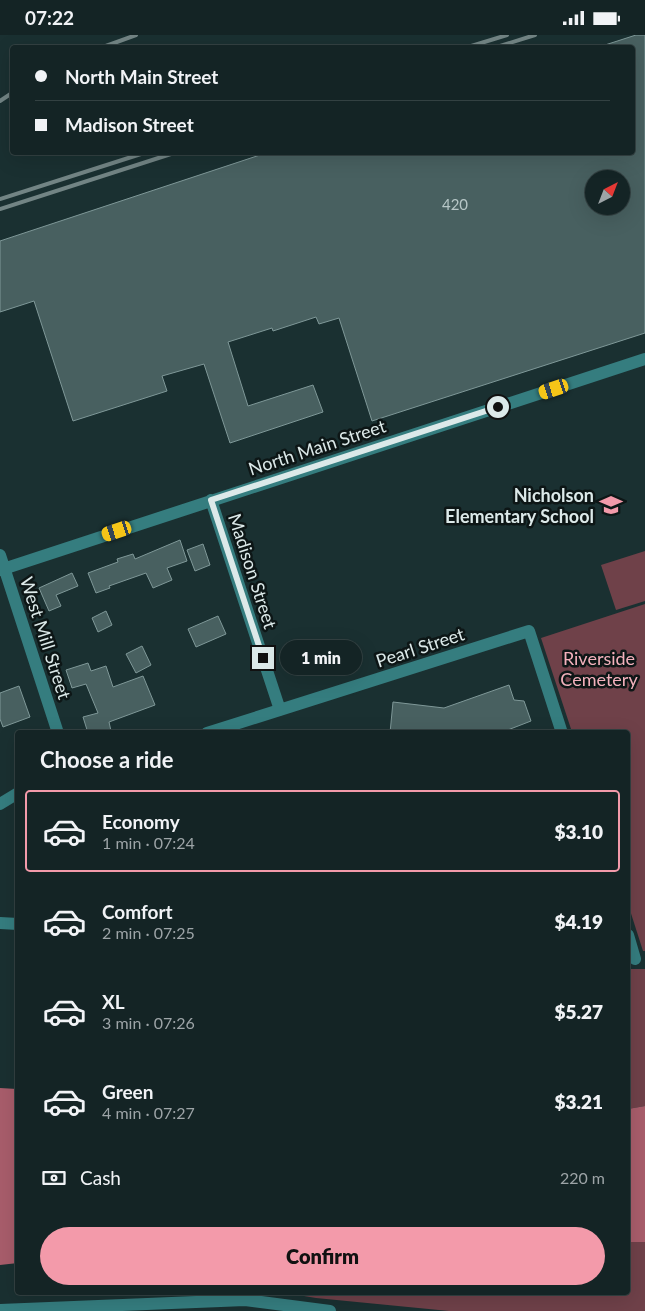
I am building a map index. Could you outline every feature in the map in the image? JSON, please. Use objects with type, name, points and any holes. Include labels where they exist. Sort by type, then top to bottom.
[{"type":"street","name":"North Main Street","points":[[2,569],[645,359]]},
{"type":"street","name":"Madison Street","points":[[211,500],[280,710]]},
{"type":"street","name":"West Mill Street","points":[[0,555],[2,569],[57,730]]},
{"type":"street","name":"Pearl Street","points":[[217,730],[529,631],[561,730]]},
{"type":"street","points":[[0,804],[15,795]]},
{"type":"street","points":[[0,923],[15,924]]},
{"type":"street","points":[[630,941],[636,959]]},
{"type":"street","points":[[0,1310],[246,1301],[323,1311]]},
{"type":"green space","points":[[645,551],[645,601],[616,610],[601,565]]},
{"type":"green space","name":"Riverside Cemetery","points":[[645,604],[645,951],[643,951],[630,910],[630,730],[571,730],[541,638]]},
{"type":"green space","points":[[630,969],[645,969],[645,1106],[630,1109]]},
{"type":"green space","points":[[630,1242],[645,1242],[645,1311],[449,1311],[298,1295],[630,1295]]},
{"type":"shaded area","points":[[0,1088],[15,1089],[15,1263],[0,1265]]},
{"type":"shaded area","points":[[645,1106],[645,1242],[630,1242],[630,1109]]},
{"type":"building","points":[[636,35],[645,35],[645,333],[372,421],[339,318],[319,324],[316,317],[273,331],[272,328],[228,342],[248,406],[313,385],[323,412],[230,443],[204,364],[162,376],[167,391],[73,421],[34,301],[0,312],[0,241],[260,155],[635,155],[635,45],[605,45]]},
{"type":"building","points":[[180,540],[187,561],[167,568],[172,580],[153,588],[146,573],[109,586],[110,588],[96,593],[88,573],[118,562],[117,559],[133,554],[135,559]]},
{"type":"building","points":[[203,544],[210,565],[195,571],[187,550]]},
{"type":"building","points":[[72,573],[78,586],[56,595],[61,606],[49,611],[39,588]]},
{"type":"building","points":[[106,611],[112,625],[98,632],[92,618]]},
{"type":"building","points":[[218,616],[226,634],[196,647],[188,629]]},
{"type":"building","points":[[142,646],[151,665],[136,673],[126,654]]},
{"type":"building","points":[[88,663],[91,671],[106,666],[113,687],[143,676],[155,705],[109,722],[111,730],[87,730],[83,717],[98,713],[86,684],[72,688],[66,670]]},
{"type":"building","points":[[509,685],[514,700],[524,701],[531,721],[508,730],[390,730],[393,702],[444,708]]},
{"type":"building","points":[[19,686],[30,717],[3,727],[0,719],[0,693]]},
{"type":"railway","points":[[108,45],[136,35]]},
{"type":"railway","points":[[474,45],[507,35]]},
{"type":"railway","points":[[503,45],[535,35]]},
{"type":"railway","points":[[0,101],[10,94]]},
{"type":"railway","points":[[0,199],[138,155]]},
{"type":"railway","points":[[0,209],[168,155]]},
{"type":"place","name":"Nicholson Elementary School","points":[[611,505]]},
{"type":"route","points":[[263,658],[211,500],[498,407]]}]
